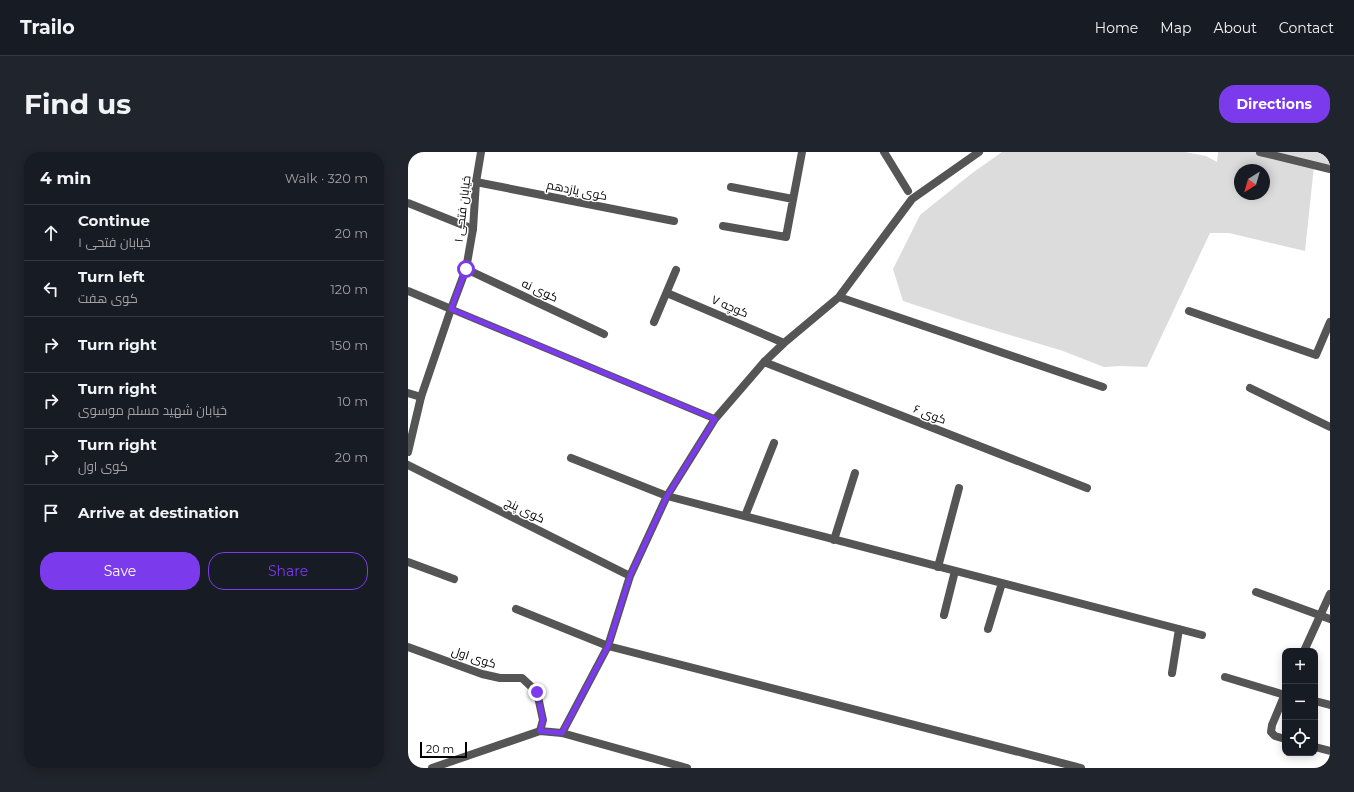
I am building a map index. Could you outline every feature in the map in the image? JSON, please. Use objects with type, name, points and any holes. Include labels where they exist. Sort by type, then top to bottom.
[{"type":"street","name":"خیابان فتحی ۱","points":[[408,452],[421,397],[466,269],[481,152]]},
{"type":"street","points":[[723,226],[786,237],[802,152]]},
{"type":"street","points":[[884,152],[908,192]]},
{"type":"street","points":[[562,733],[608,646],[630,576],[667,496],[715,419],[764,362],[784,342],[839,297],[912,199],[980,152]]},
{"type":"street","points":[[1260,152],[1330,169]]},
{"type":"street","name":"کوی یازدهم","points":[[476,182],[674,221]]},
{"type":"street","points":[[731,187],[793,200]]},
{"type":"street","points":[[408,202],[472,229]]},
{"type":"street","name":"کوی نه","points":[[466,269],[604,334]]},
{"type":"street","points":[[654,322],[676,270]]},
{"type":"street","points":[[408,291],[451,309]]},
{"type":"street","name":"کوچه ۷","points":[[667,292],[784,342]]},
{"type":"street","points":[[839,297],[1103,387]]},
{"type":"street","points":[[1189,310],[1316,354],[1330,322]]},
{"type":"street","name":"کوی ۶","points":[[764,362],[1087,488]]},
{"type":"street","points":[[1250,388],[1330,427]]},
{"type":"street","points":[[408,393],[421,397]]},
{"type":"street","points":[[745,516],[774,443]]},
{"type":"street","points":[[571,458],[667,496],[1202,635]]},
{"type":"street","name":"کوی پنج","points":[[408,465],[630,576]]},
{"type":"street","points":[[834,540],[855,473]]},
{"type":"street","points":[[938,567],[959,488]]},
{"type":"street","points":[[408,562],[454,579]]},
{"type":"street","points":[[944,615],[955,571]]},
{"type":"street","points":[[988,629],[1002,583]]},
{"type":"street","points":[[1256,592],[1330,619]]},
{"type":"street","points":[[1305,648],[1330,594]]},
{"type":"street","points":[[516,608],[608,646],[1081,768]]},
{"type":"street","points":[[1172,673],[1179,629]]},
{"type":"street","name":"کوی اول","points":[[408,647],[482,674],[500,678],[522,678],[537,692],[543,720],[540,731]]},
{"type":"street","points":[[1225,677],[1282,693]]},
{"type":"street","points":[[1282,701],[1272,725],[1271,732],[1275,736],[1282,738]]},
{"type":"street","points":[[1318,702],[1330,705]]},
{"type":"street","points":[[432,768],[540,731],[562,733],[687,768]]},
{"type":"street","points":[[1318,748],[1330,751]]},
{"type":"lane","points":[[451,309],[715,419]]},
{"type":"shaded area","points":[[1002,152],[1185,152],[1206,156],[1217,162],[1218,152],[1330,152],[1330,168],[1314,166],[1305,251],[1229,233],[1210,233],[1147,367],[1104,367],[1063,351],[903,301],[893,269],[920,215],[971,174]]},
{"type":"route","points":[[466,269],[451,309],[715,419],[667,496],[630,576],[608,646],[562,733],[540,731],[543,720],[537,692]]}]
